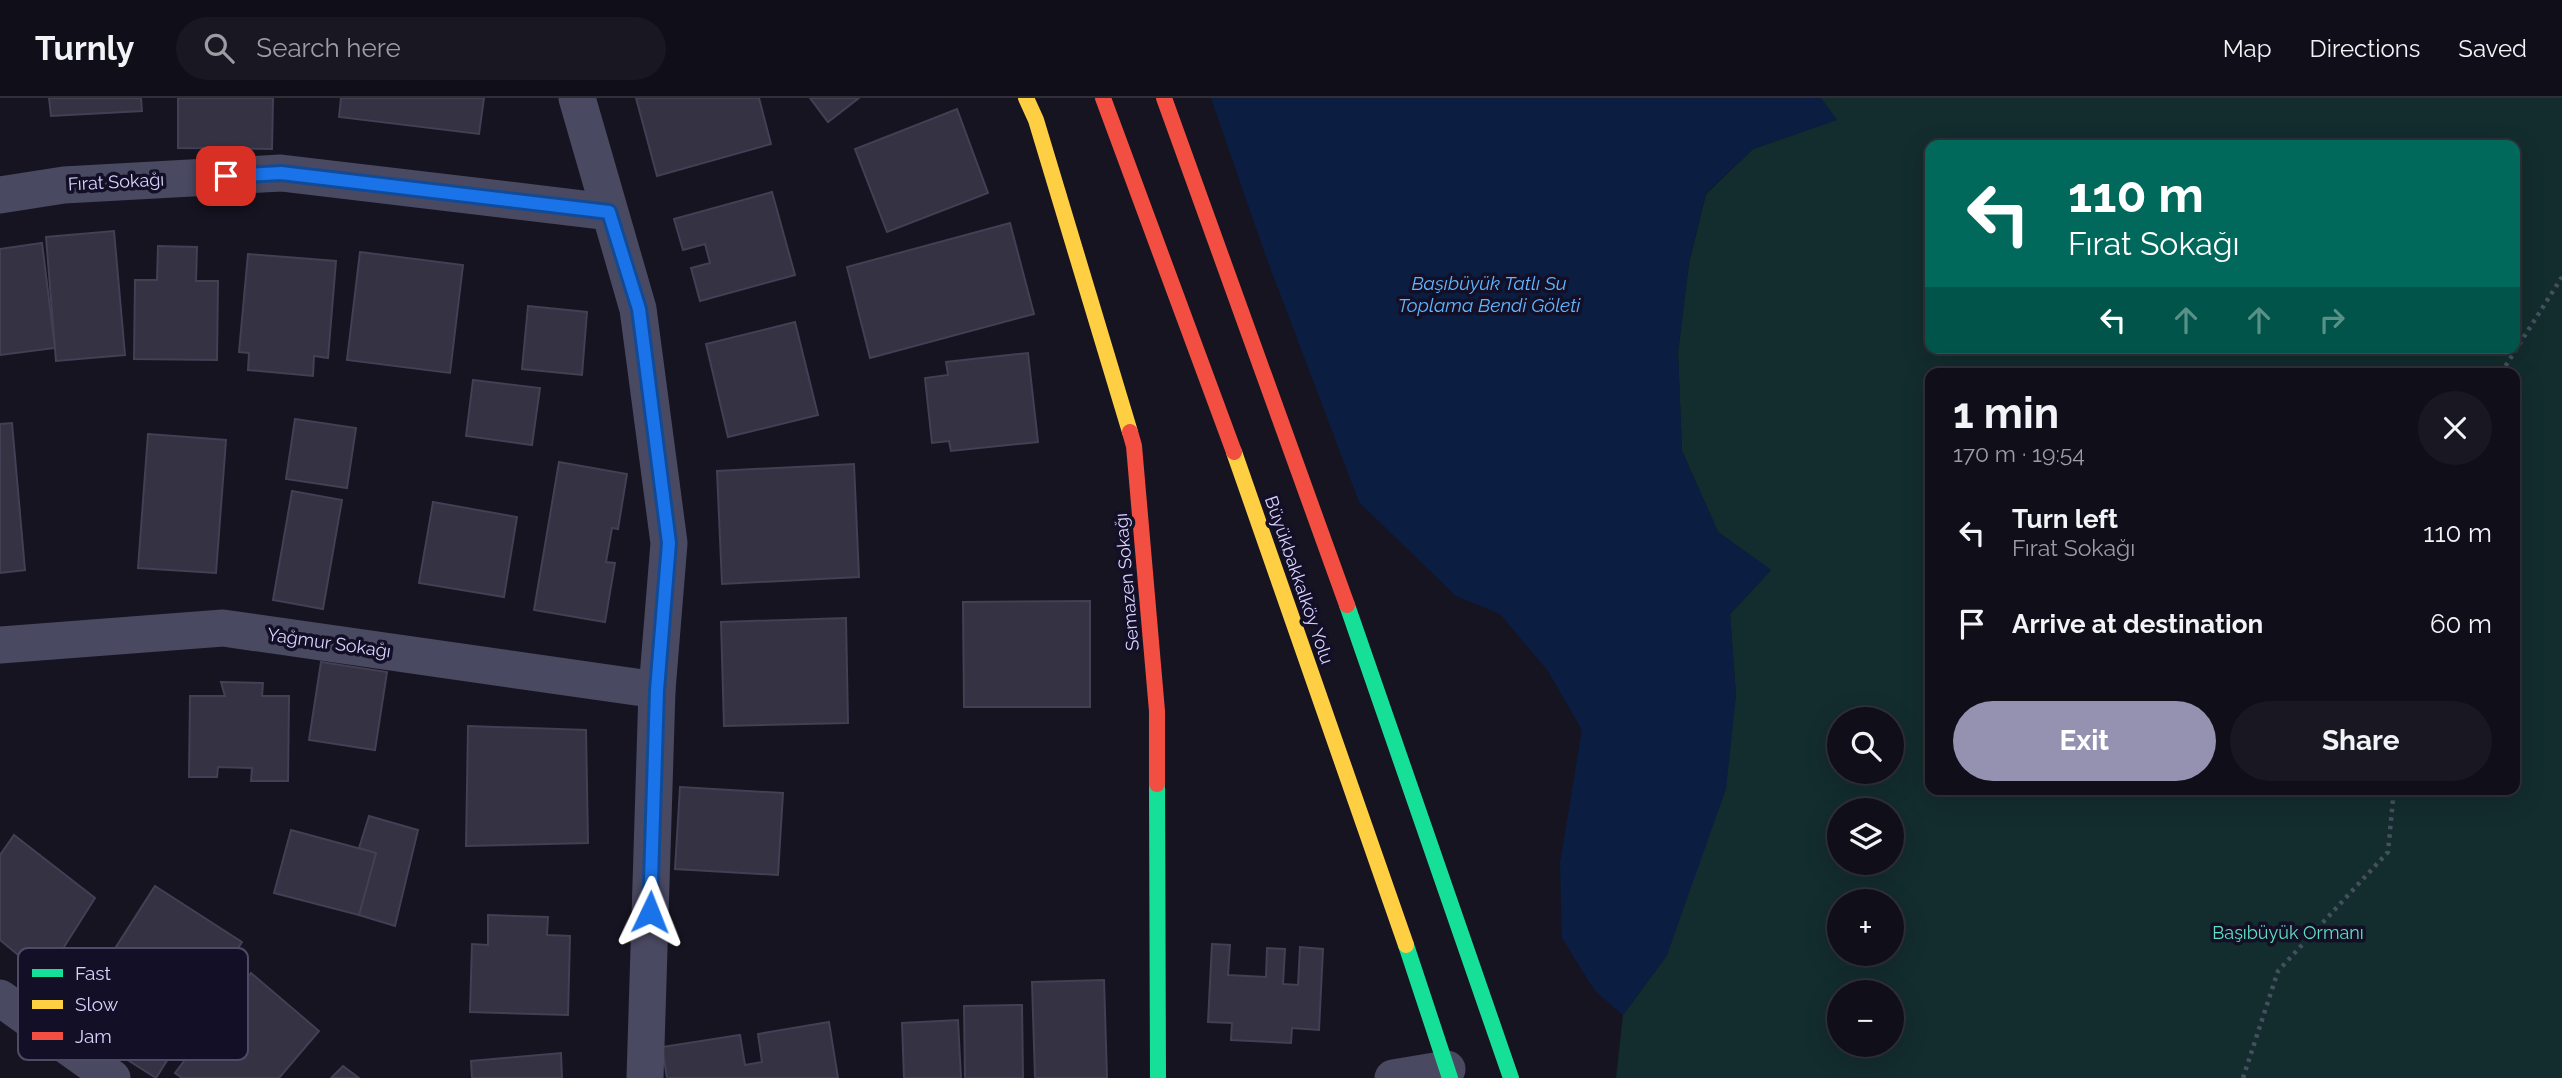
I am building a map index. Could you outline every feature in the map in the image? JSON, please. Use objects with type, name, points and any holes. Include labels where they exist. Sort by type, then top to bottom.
[{"type":"main road","name":"Semazen Sokağı","points":[[1027,98],[1036,120],[1134,446],[1157,711],[1158,1078]]},
{"type":"main road","name":"Büyükbakkalköy Yolu","points":[[1103,98],[1215,401],[1449,1073]]},
{"type":"main road","name":"Büyükbakkalköy Yolu","points":[[1164,98],[1318,523],[1511,1078]]},
{"type":"street","points":[[577,98],[639,309],[669,543],[657,690],[645,1078]]},
{"type":"street","name":"Fırat Sokağı","points":[[0,195],[64,185],[281,173],[609,212]]},
{"type":"street","name":"Yağmur Sokağı","points":[[0,645],[223,628],[657,690]]},
{"type":"street","points":[[0,998],[18,1011]]},
{"type":"street","points":[[87,1060],[112,1078]]},
{"type":"street","points":[[1393,1078],[1449,1073]]},
{"type":"path","points":[[2520,343],[2562,277]]},
{"type":"path","points":[[2243,1078],[2278,971],[2389,852],[2394,795]]},
{"type":"green space","name":"Başıbüyük Ormanı","points":[[1821,98],[2562,98],[2562,1078],[1616,1078],[1623,1015],[1667,955],[1736,696],[1730,614],[1771,570],[1718,532],[1682,451],[1678,352],[1689,263],[1706,194],[1753,149],[1836,120]]},
{"type":"water","name":"Başıbüyük Tatlı Su Toplama Bendi Göleti","points":[[1211,98],[1821,98],[1837,120],[1753,149],[1706,193],[1689,263],[1678,352],[1682,451],[1718,532],[1771,570],[1730,614],[1736,696],[1726,789],[1667,955],[1623,1015],[1595,991],[1562,938],[1560,863],[1582,730],[1548,671],[1500,614],[1456,596],[1359,502],[1265,254]]},
{"type":"building","points":[[49,98],[141,98],[142,111],[51,116]]},
{"type":"building","points":[[178,98],[273,98],[272,149],[178,148]]},
{"type":"building","points":[[341,98],[484,98],[479,134],[339,117]]},
{"type":"building","points":[[636,98],[759,98],[771,144],[657,176]]},
{"type":"building","points":[[810,98],[859,98],[828,122]]},
{"type":"building","points":[[957,109],[988,193],[887,232],[855,149]]},
{"type":"building","points":[[772,192],[795,275],[700,301],[691,268],[710,263],[705,244],[683,250],[674,219]]},
{"type":"building","points":[[1010,223],[1034,314],[870,358],[847,267]]},
{"type":"building","points":[[114,231],[125,355],[56,361],[46,237]]},
{"type":"building","points":[[42,243],[55,348],[0,355],[0,249]]},
{"type":"building","points":[[158,246],[197,247],[196,281],[218,281],[217,360],[134,359],[135,280],[157,280]]},
{"type":"building","points":[[360,252],[463,265],[450,373],[347,360]]},
{"type":"building","points":[[248,254],[336,261],[328,358],[314,356],[313,376],[248,370],[249,353],[239,352]]},
{"type":"building","points":[[528,306],[587,312],[582,375],[522,369]]},
{"type":"building","points":[[795,322],[818,415],[728,437],[706,344]]},
{"type":"building","points":[[1028,353],[1038,442],[951,451],[949,441],[932,443],[925,378],[948,375],[946,362]]},
{"type":"building","points":[[473,380],[540,388],[532,445],[466,436]]},
{"type":"building","points":[[295,419],[356,428],[347,488],[286,479]]},
{"type":"building","points":[[12,423],[25,570],[0,573],[0,424]]},
{"type":"building","points":[[148,434],[226,440],[216,573],[138,568]]},
{"type":"building","points":[[559,462],[627,474],[618,529],[612,528],[606,562],[615,563],[605,622],[534,610]]},
{"type":"building","points":[[854,464],[859,577],[722,584],[717,471]]},
{"type":"building","points":[[292,491],[342,500],[323,609],[273,600]]},
{"type":"building","points":[[433,502],[517,517],[504,597],[419,583]]},
{"type":"building","points":[[1090,601],[1090,707],[964,707],[963,602]]},
{"type":"building","points":[[846,618],[848,723],[724,726],[721,622]]},
{"type":"building","points":[[321,662],[387,672],[375,750],[309,740]]},
{"type":"building","points":[[221,682],[263,683],[262,696],[289,696],[288,781],[251,781],[252,768],[218,767],[217,777],[189,777],[190,696],[225,696]]},
{"type":"building","points":[[468,726],[586,730],[588,843],[466,846]]},
{"type":"building","points":[[680,787],[783,793],[778,875],[675,869]]},
{"type":"building","points":[[369,816],[418,830],[395,926],[359,915],[376,853],[359,848]]},
{"type":"building","points":[[291,830],[376,853],[359,915],[274,893]]},
{"type":"building","points":[[14,835],[95,898],[63,948],[18,948],[18,955],[0,940],[0,855]]},
{"type":"building","points":[[155,886],[242,942],[238,948],[115,948]]},
{"type":"building","points":[[488,915],[548,917],[547,935],[570,936],[568,1015],[470,1012],[472,944],[488,945]]},
{"type":"building","points":[[1212,944],[1230,945],[1228,975],[1266,977],[1267,948],[1285,949],[1283,984],[1298,985],[1300,947],[1323,949],[1319,1030],[1292,1028],[1291,1043],[1231,1040],[1232,1023],[1208,1022]]},
{"type":"building","points":[[251,973],[319,1031],[279,1078],[182,1078],[175,1073],[185,1060],[248,1060],[248,977]]},
{"type":"building","points":[[1104,980],[1107,1078],[1035,1078],[1032,982]]},
{"type":"building","points":[[1022,1005],[1023,1078],[965,1078],[964,1006]]},
{"type":"building","points":[[958,1020],[961,1078],[904,1078],[902,1023]]},
{"type":"building","points":[[829,1022],[838,1078],[667,1078],[662,1047],[740,1035],[745,1065],[762,1062],[758,1034]]},
{"type":"building","points":[[561,1053],[562,1078],[472,1078],[471,1061]]},
{"type":"building","points":[[128,1060],[167,1060],[156,1078]]},
{"type":"building","points":[[343,1066],[359,1078],[331,1078]]},
{"type":"traffic: fast","points":[[1347,605],[1511,1078]]},
{"type":"traffic: fast","points":[[1157,784],[1158,1078]]},
{"type":"traffic: fast","points":[[1406,945],[1450,1078]]},
{"type":"traffic: slow","points":[[1026,98],[1036,120],[1130,432]]},
{"type":"traffic: slow","points":[[1234,452],[1406,945]]},
{"type":"traffic: jam","points":[[1103,98],[1234,452]]},
{"type":"traffic: jam","points":[[1164,98],[1347,605]]},
{"type":"traffic: jam","points":[[1130,432],[1134,446],[1157,711],[1157,784]]},
{"type":"route","points":[[226,176],[281,173],[609,212],[639,309],[669,543],[657,690],[650,912]]}]
